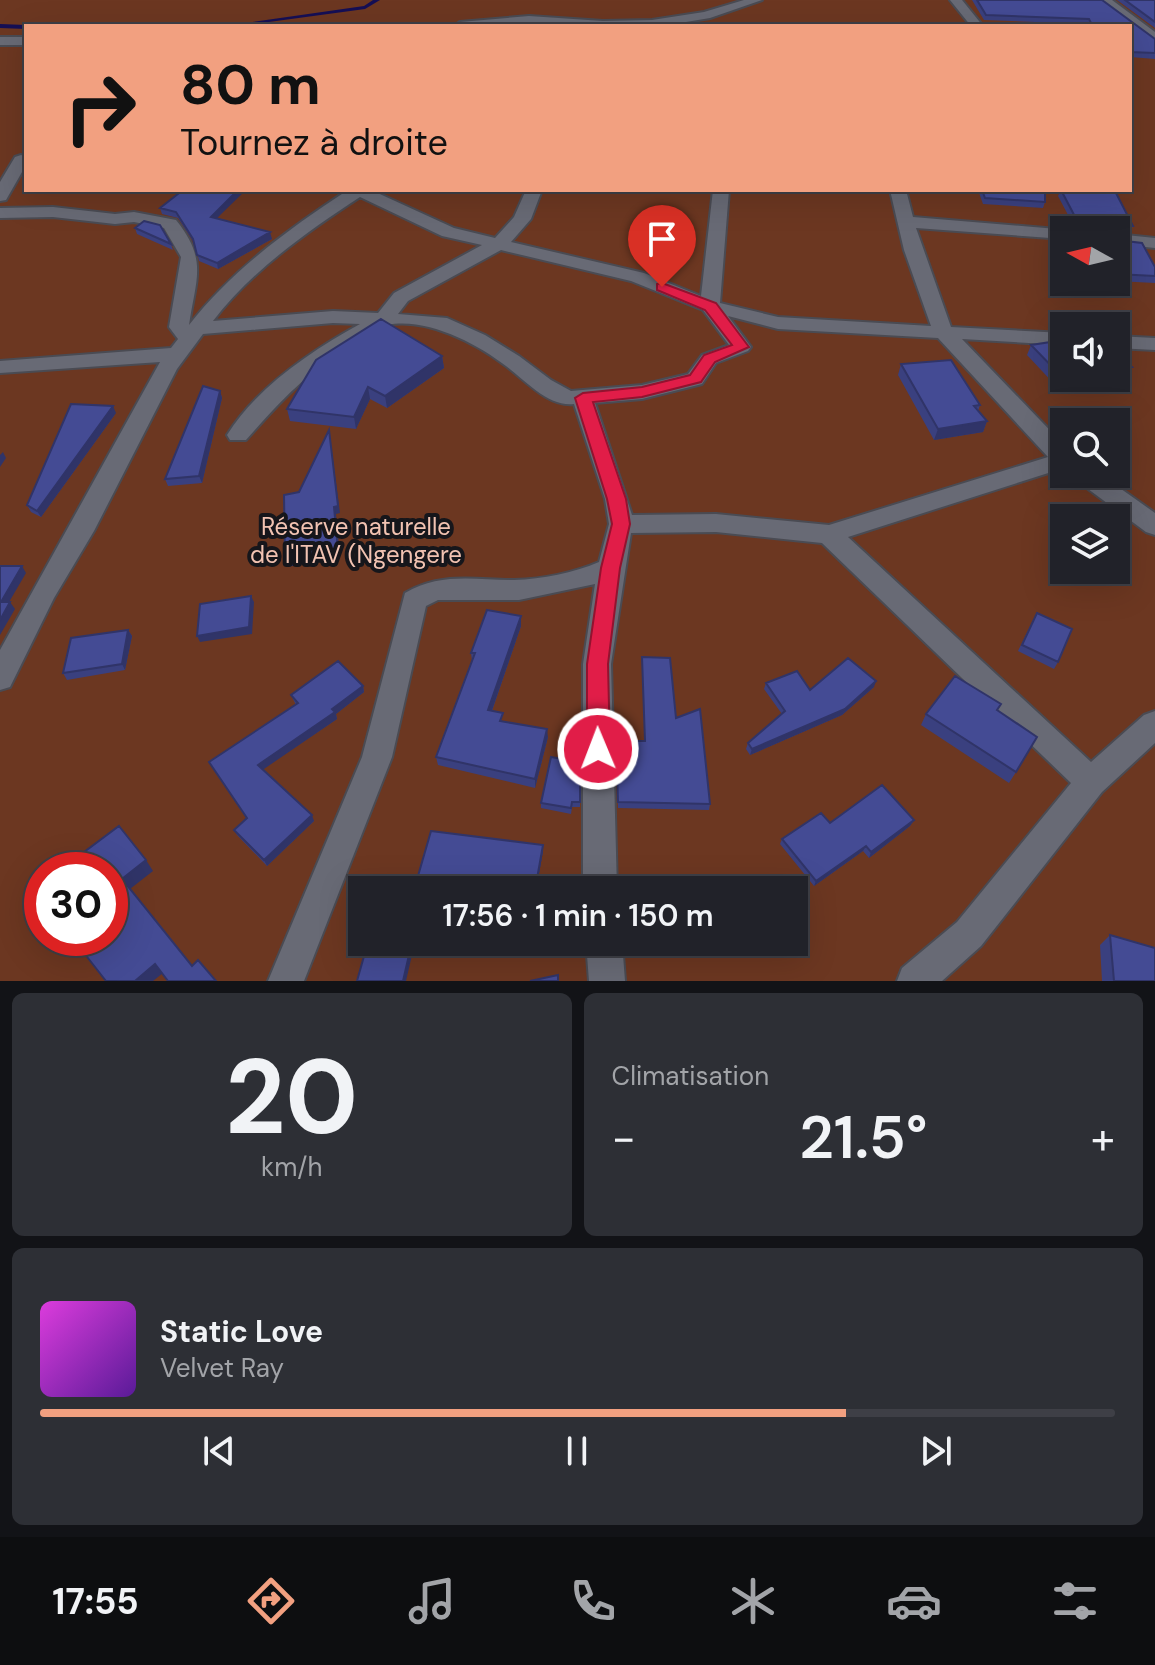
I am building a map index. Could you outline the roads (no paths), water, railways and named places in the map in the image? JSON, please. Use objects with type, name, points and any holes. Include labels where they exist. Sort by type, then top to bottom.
[{"type":"street","points":[[652,24],[706,15],[756,0]]},
{"type":"street","points":[[956,0],[975,24]]},
{"type":"street","points":[[1105,0],[1155,38]]},
{"type":"street","points":[[503,24],[564,24]]},
{"type":"street","points":[[0,41],[24,41]]},
{"type":"street","points":[[0,172],[24,157]]},
{"type":"street","points":[[0,196],[24,157]]},
{"type":"street","points":[[0,678],[149,398],[188,340],[221,297],[265,257],[307,224],[356,192]]},
{"type":"street","points":[[363,192],[448,232],[637,277],[710,306],[778,323],[1050,338]]},
{"type":"street","points":[[238,435],[277,392],[317,356],[384,319],[401,297],[500,243],[522,219],[533,192]]},
{"type":"street","points":[[0,367],[188,340],[291,319],[422,319],[454,326],[568,398],[642,392],[695,379],[709,359],[741,347],[710,306],[721,192]]},
{"type":"street","points":[[899,192],[913,250],[943,331],[1050,444]]},
{"type":"street","points":[[0,213],[53,212],[115,219],[134,217],[170,224],[182,239],[190,257],[179,327],[188,340]]},
{"type":"street","points":[[907,222],[1050,233]]},
{"type":"street","points":[[1130,240],[1155,243]]},
{"type":"street","points":[[1130,343],[1155,344]]},
{"type":"street","points":[[583,398],[617,499],[621,524],[611,568],[597,664],[600,876]]},
{"type":"street","points":[[621,524],[716,523],[829,534],[1050,463]]},
{"type":"street","points":[[1103,488],[1155,526]]},
{"type":"street","points":[[829,534],[1091,782]]},
{"type":"street","points":[[286,981],[377,757],[414,600],[432,590],[514,590],[552,586],[611,568]]},
{"type":"street","points":[[915,981],[969,934],[1091,782],[1155,724]]},
{"type":"street","points":[[605,956],[607,981]]},
{"type":"waterway","points":[[242,24],[365,7],[377,0]]},
{"type":"waterway","points":[[0,26],[24,27]]},
{"type":"park label","name":"Réserve naturelle de l'ITAV (Ngengere","points":[[356,540]]}]
